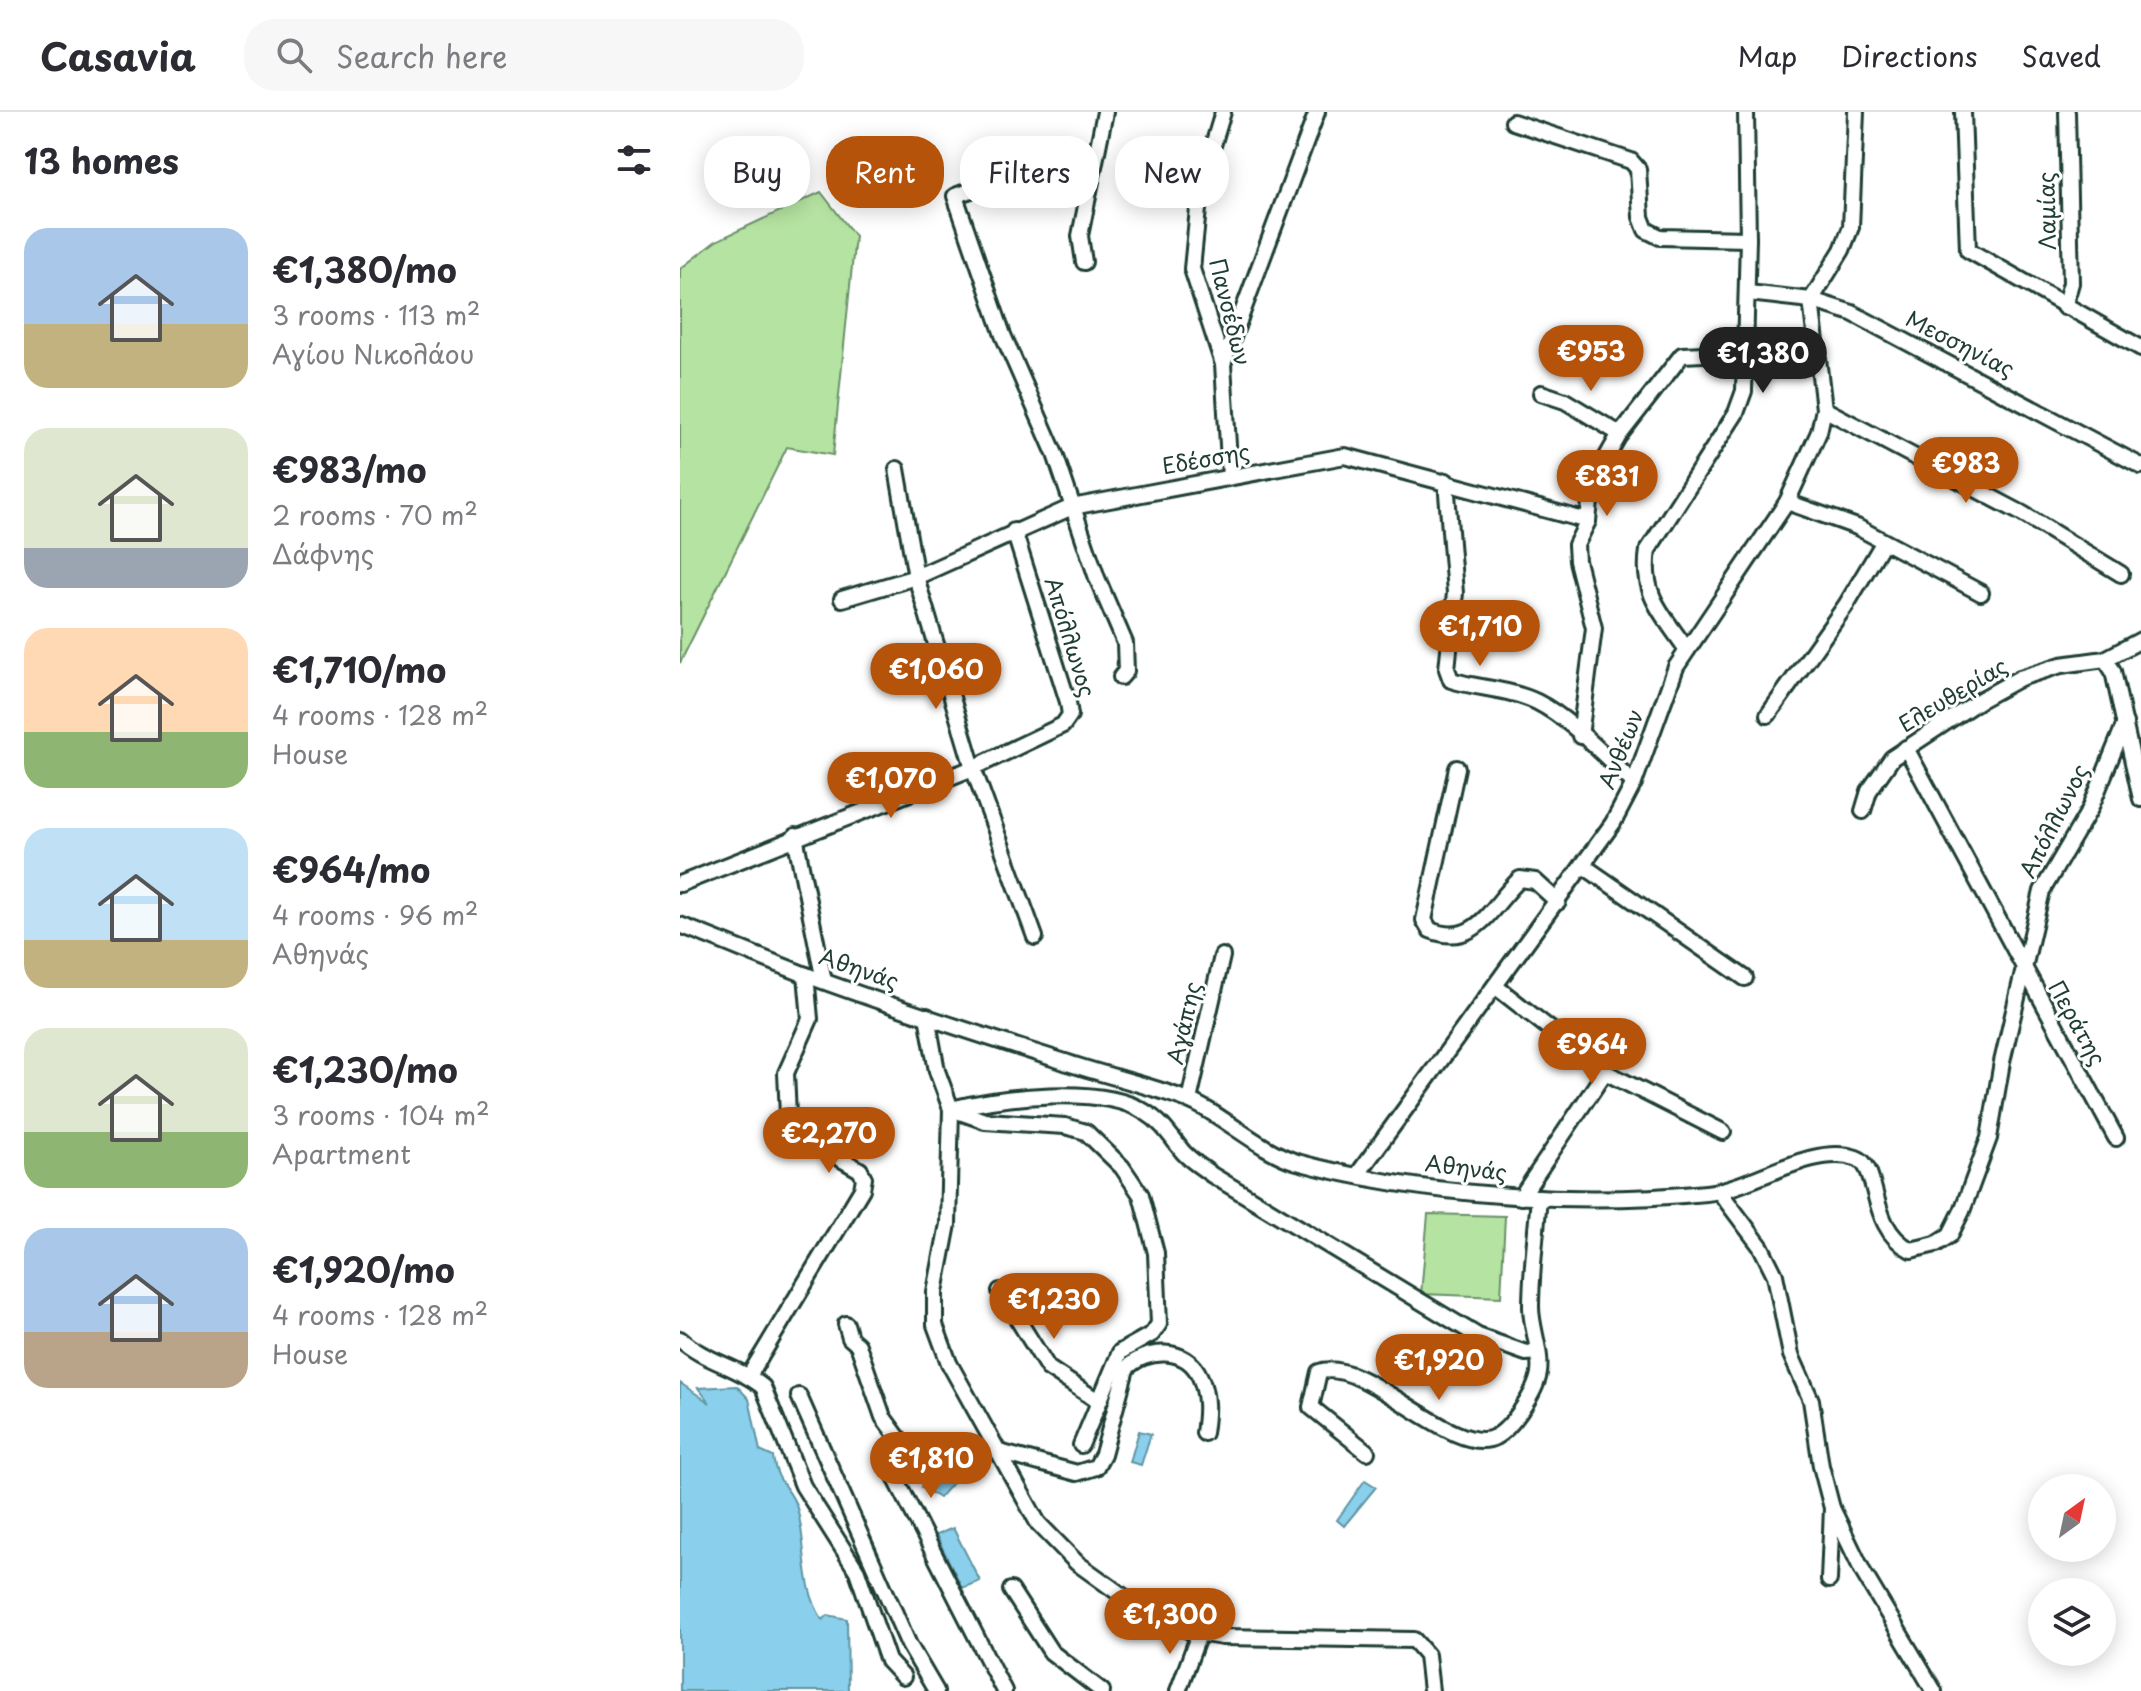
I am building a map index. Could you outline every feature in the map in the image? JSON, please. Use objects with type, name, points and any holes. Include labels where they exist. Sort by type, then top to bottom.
[{"type":"street","points":[[1099,141],[1105,112]]},
{"type":"street","name":"Πανσέδων","points":[[1223,112],[1200,189],[1192,269],[1223,364],[1230,477]]},
{"type":"street","points":[[1223,364],[1317,112]]},
{"type":"street","points":[[1687,650],[1651,598],[1644,575],[1648,550],[1736,413],[1744,391],[1748,293],[1746,112]]},
{"type":"street","points":[[1811,300],[1842,250],[1851,227],[1856,112]]},
{"type":"street","points":[[1963,112],[1968,250],[2141,348]]},
{"type":"street","name":"Λαμίας","points":[[2064,307],[2071,283],[2067,112]]},
{"type":"street","points":[[1513,122],[1631,161],[1638,169],[1641,217],[1646,230],[1660,237],[1748,239]]},
{"type":"street","points":[[960,194],[955,196],[1003,335],[1055,454],[1097,578],[1125,643],[1126,671],[1121,677]]},
{"type":"street","points":[[1084,262],[1080,236],[1085,208]]},
{"type":"street","name":"Μεσσηνίας","points":[[1748,293],[1811,300],[1852,313],[2141,466]]},
{"type":"street","name":"Ανθέων","points":[[1358,1174],[1585,867],[1634,783],[1676,667],[1787,502],[1819,432],[1824,409],[1811,300]]},
{"type":"street","points":[[1580,736],[1594,628],[1577,561],[1576,545],[1588,521],[1592,483],[1620,434],[1682,355],[1746,352]]},
{"type":"street","points":[[1541,393],[1565,401],[1620,434]]},
{"type":"street","points":[[1824,409],[2010,507],[2121,574]]},
{"type":"street","name":"Εδέσσης","points":[[842,599],[916,577],[1072,507],[1345,456],[1588,521]]},
{"type":"street","points":[[897,469],[916,577],[973,768],[1035,937]]},
{"type":"street","points":[[1446,481],[1455,593],[1447,669],[1451,680],[1510,692],[1538,702],[1634,783]]},
{"type":"street","points":[[1787,502],[1857,527],[1981,593]]},
{"type":"street","name":"Απόλλωνος","points":[[680,884],[973,768],[1063,725],[1070,715],[1014,531]]},
{"type":"street","points":[[1768,715],[1846,605],[1883,543]]},
{"type":"street","name":"Ελευθερίας","points":[[1863,811],[1869,791],[1892,758],[1906,748],[2020,678],[2061,665],[2105,659],[2141,640]]},
{"type":"street","points":[[2105,659],[2113,671],[2141,799]]},
{"type":"street","name":"Απόλλωνος","points":[[2023,971],[2042,891],[2090,809],[2125,723]]},
{"type":"street","name":"Περάτης","points":[[1906,748],[2023,971],[2116,1138]]},
{"type":"street","points":[[1457,768],[1424,920],[1430,930],[1453,937],[1470,930],[1520,879],[1535,881],[1558,902]]},
{"type":"street","points":[[795,836],[824,981]]},
{"type":"street","points":[[1585,867],[1745,978]]},
{"type":"street","name":"Αθηνάς","points":[[680,925],[806,975],[1189,1100],[1224,1124],[1293,1161],[1358,1174],[1451,1191],[1521,1197],[1719,1191],[1768,1172],[1846,1155],[1867,1164],[1882,1219],[1898,1244],[1911,1250],[1925,1248],[1950,1235],[1989,1138],[2002,1062],[2023,971]]},
{"type":"street","name":"Αγάπης","points":[[1189,1100],[1222,956]]},
{"type":"street","points":[[749,1376],[862,1189],[864,1178],[860,1170],[808,1140],[788,1115],[786,1073],[810,1019],[806,975]]},
{"type":"street","points":[[1495,986],[1605,1072],[1723,1132]]},
{"type":"street","points":[[927,1016],[937,1071],[951,1109],[948,1224],[935,1292],[935,1325],[949,1363],[1038,1523],[1077,1563],[1127,1599],[1199,1634],[1414,1640],[1427,1655],[1431,1691]]},
{"type":"street","points":[[1521,1197],[1605,1072]]},
{"type":"street","points":[[951,1109],[1003,1096],[1106,1096],[1130,1104],[1163,1125],[1185,1155],[1212,1175],[1478,1336],[1526,1353],[1537,1352]]},
{"type":"street","points":[[951,1109],[985,1121],[1065,1126],[1086,1132],[1122,1167],[1141,1195],[1156,1253],[1159,1324],[1152,1334],[1120,1352],[1081,1445]]},
{"type":"street","points":[[1719,1191],[1761,1247],[1775,1275],[1791,1355],[1811,1400],[1821,1466],[1832,1508],[1863,1572],[1934,1691]]},
{"type":"street","points":[[1367,1452],[1311,1407],[1319,1372],[1338,1370],[1457,1434],[1480,1442],[1496,1437],[1508,1425],[1537,1381],[1537,1352],[1531,1309],[1539,1197]]},
{"type":"street","points":[[1000,1291],[1048,1368],[1098,1401]]},
{"type":"street","points":[[846,1324],[883,1417],[905,1447],[905,1455],[894,1474],[1004,1691]]},
{"type":"street","points":[[680,1339],[692,1351],[749,1376],[763,1387],[803,1486],[857,1571],[888,1661],[903,1677]]},
{"type":"street","points":[[999,1452],[1077,1473],[1096,1467],[1103,1454],[1126,1369],[1136,1358],[1152,1352],[1187,1361],[1199,1372],[1208,1407],[1204,1433]]},
{"type":"street","points":[[799,1396],[909,1645],[936,1691]]},
{"type":"street","points":[[1829,1580],[1832,1508]]},
{"type":"street","points":[[1011,1590],[1051,1652],[1102,1691]]},
{"type":"street","points":[[1178,1691],[1199,1634]]},
{"type":"green space","points":[[821,192],[826,198],[826,208],[833,208],[855,236],[833,455],[787,447],[680,663],[680,269],[716,241],[787,208],[810,208],[810,197]]},
{"type":"green space","points":[[1428,1214],[1505,1216],[1501,1297],[1421,1294]]},
{"type":"water","points":[[680,1383],[710,1403],[698,1388],[737,1386],[749,1399],[760,1451],[773,1457],[778,1474],[797,1508],[808,1580],[816,1608],[823,1620],[828,1615],[847,1619],[848,1691],[680,1691]]},
{"type":"water","points":[[1139,1431],[1151,1434],[1141,1465],[1130,1462]]},
{"type":"water","points":[[946,1454],[960,1464],[953,1482],[939,1498],[922,1487],[937,1458]]},
{"type":"water","points":[[1365,1480],[1376,1487],[1344,1526],[1337,1520]]},
{"type":"water","points":[[953,1528],[980,1581],[962,1588],[936,1535]]}]
